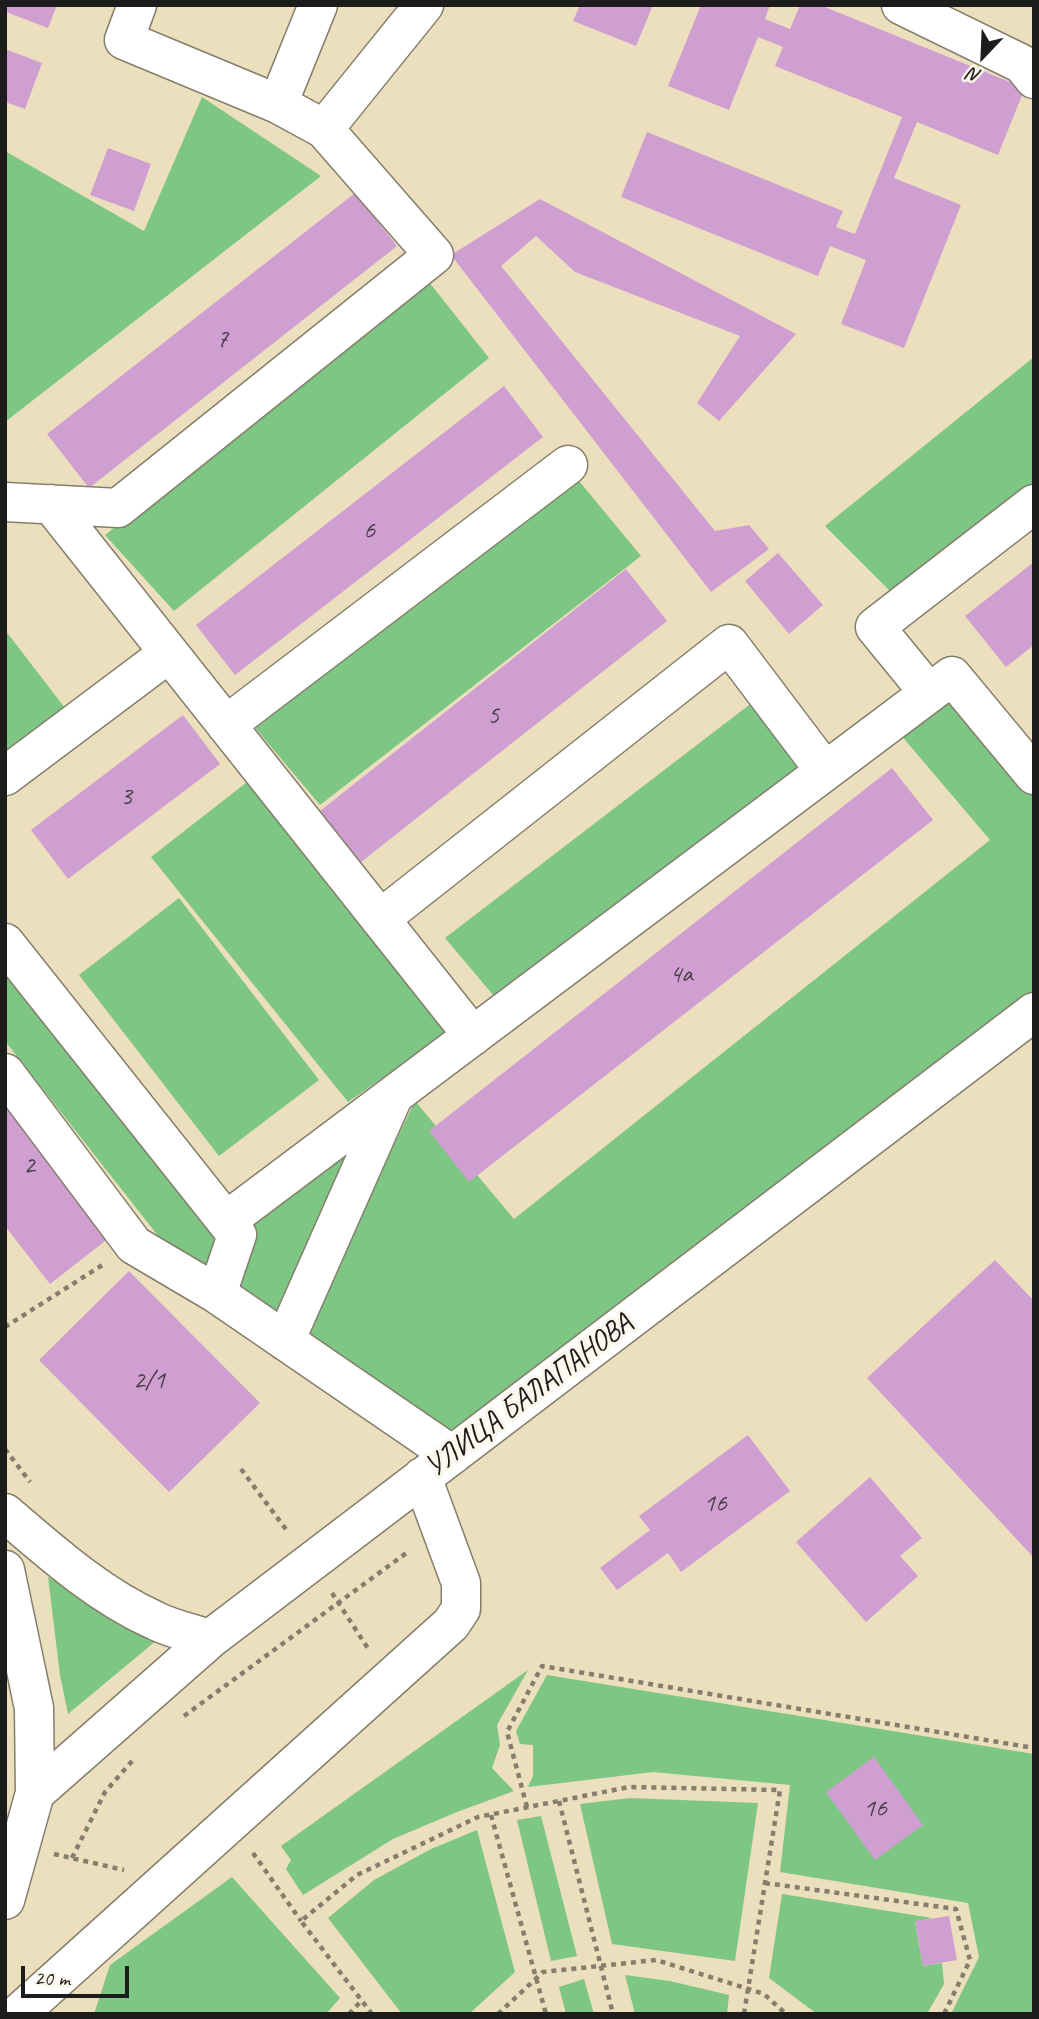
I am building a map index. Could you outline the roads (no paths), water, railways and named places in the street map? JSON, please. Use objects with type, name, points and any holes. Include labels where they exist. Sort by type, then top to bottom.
[{"type":"street","points":[[5,502],[118,508],[434,255],[324,129],[278,104],[124,40],[137,5]]},
{"type":"street","points":[[278,104],[318,5]]},
{"type":"street","points":[[324,129],[424,5]]},
{"type":"street","points":[[901,5],[1023,64],[1034,79]]},
{"type":"street","points":[[226,725],[568,465]]},
{"type":"street","points":[[51,504],[472,1036]]},
{"type":"street","points":[[929,693],[875,627],[1034,504]]},
{"type":"street","points":[[380,919],[729,644],[825,771]]},
{"type":"street","points":[[5,776],[169,653]]},
{"type":"street","points":[[226,1221],[952,676],[1021,735],[1034,775]]},
{"type":"street","points":[[5,943],[237,1235],[217,1294]]},
{"type":"street","name":"УЛИЦА БАЛАПАНОВА","points":[[35,1793],[210,1639],[1034,1012]]},
{"type":"street","points":[[5,1073],[134,1245],[217,1294],[285,1340],[437,1466],[441,1528],[463,1595],[461,1609],[451,1625],[18,2014]]},
{"type":"street","points":[[285,1340],[394,1095]]},
{"type":"street","points":[[5,1513],[52,1553],[100,1588],[154,1621],[210,1639]]},
{"type":"street","points":[[5,1570],[34,1708],[35,1793],[5,1900]]}]
